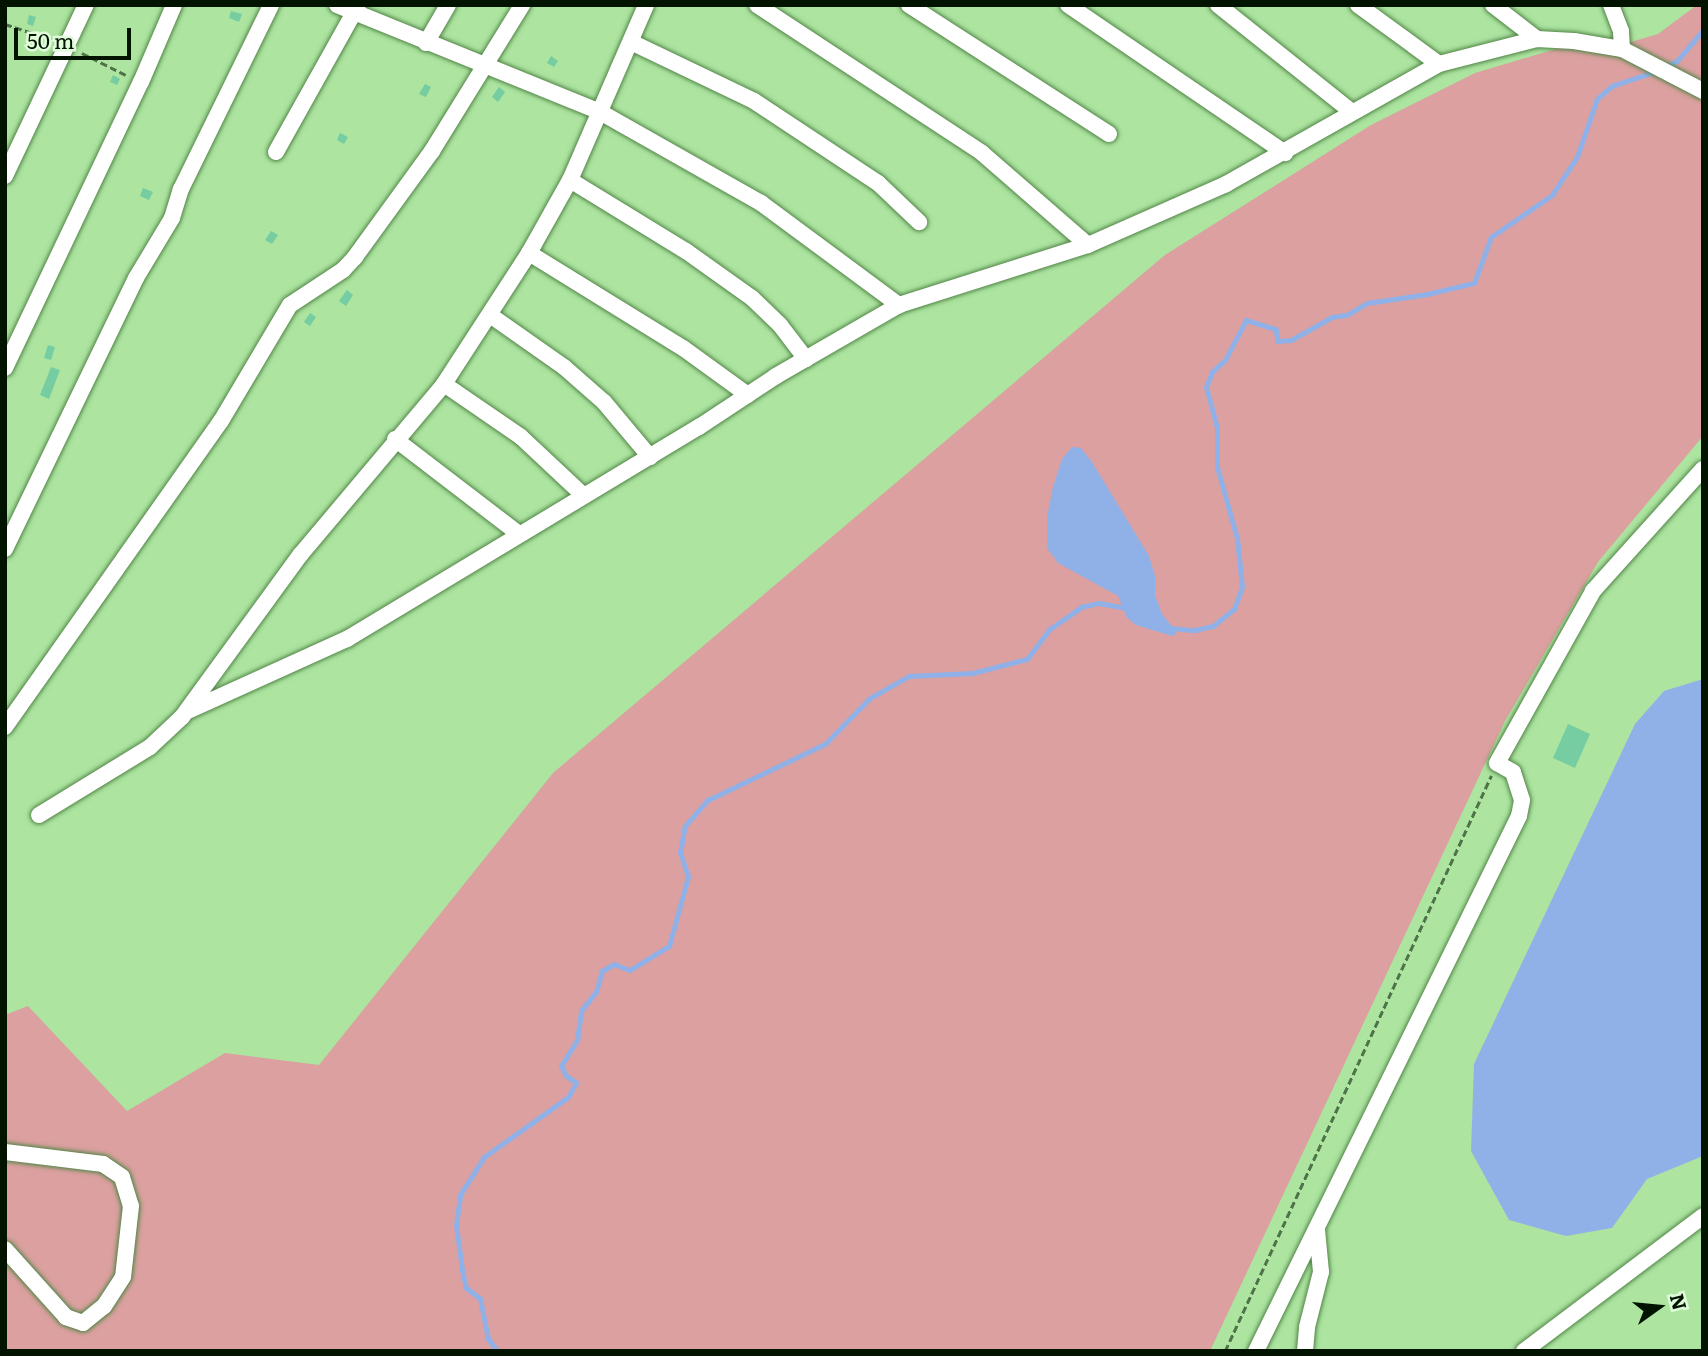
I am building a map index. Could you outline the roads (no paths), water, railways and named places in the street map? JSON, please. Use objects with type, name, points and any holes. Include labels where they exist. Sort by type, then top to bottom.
[{"type":"street","points":[[5,176],[86,5]]},
{"type":"street","points":[[5,368],[141,82],[174,5]]},
{"type":"street","points":[[5,549],[136,278],[172,218],[181,189],[271,5]]},
{"type":"street","points":[[337,5],[357,9],[426,43],[600,112],[761,203],[899,305]]},
{"type":"street","points":[[426,43],[448,5]]},
{"type":"street","points":[[5,727],[220,421],[290,305],[343,270],[355,257],[432,152],[483,65],[523,5]]},
{"type":"street","points":[[39,815],[150,747],[188,711],[301,554],[444,384],[529,253],[570,180],[646,5]]},
{"type":"street","points":[[757,5],[982,153],[1088,245]]},
{"type":"street","points":[[909,5],[1109,134]]},
{"type":"street","points":[[1068,5],[1285,153]]},
{"type":"street","points":[[1218,5],[1352,112]]},
{"type":"street","points":[[1358,5],[1439,64]]},
{"type":"street","points":[[1493,5],[1537,39]]},
{"type":"street","points":[[1611,5],[1621,31],[1622,49]]},
{"type":"street","points":[[276,152],[357,9]]},
{"type":"street","points":[[188,711],[347,639],[899,305],[1088,245],[1226,184],[1439,64],[1537,39],[1622,49],[1703,91]]},
{"type":"street","points":[[631,42],[754,101],[878,183],[919,222]]},
{"type":"street","points":[[570,180],[686,251],[752,298],[780,325],[806,359]]},
{"type":"street","points":[[529,253],[683,348],[748,395]]},
{"type":"street","points":[[490,315],[564,367],[604,402],[650,457]]},
{"type":"street","points":[[444,384],[521,437],[584,496]]},
{"type":"street","points":[[395,439],[519,534]]},
{"type":"street","points":[[1256,1351],[1519,816],[1522,800],[1513,772],[1497,763],[1592,591],[1703,469]]},
{"type":"street","points":[[5,1152],[103,1164],[122,1177],[131,1206],[123,1277],[104,1306],[83,1323],[66,1317],[5,1249]]},
{"type":"street","points":[[1524,1351],[1703,1216]]},
{"type":"street","points":[[1305,1351],[1307,1327],[1321,1272],[1317,1230]]},
{"type":"water","points":[[1072,447],[1081,448],[1092,462],[1149,556],[1155,576],[1155,595],[1162,614],[1176,634],[1172,636],[1136,625],[1127,618],[1118,596],[1058,563],[1047,548],[1047,517],[1053,487],[1062,459]]},
{"type":"water","points":[[1703,679],[1703,1156],[1647,1179],[1612,1228],[1566,1236],[1509,1220],[1471,1151],[1474,1064],[1635,724],[1664,691]]},
{"type":"waterway","points":[[1665,67],[1677,61],[1703,30]]},
{"type":"waterway","points":[[1170,628],[1195,630],[1213,626],[1234,609],[1242,587],[1237,539],[1217,467],[1217,428],[1206,387],[1212,372],[1225,360],[1246,320],[1276,329],[1278,341],[1291,340],[1332,317],[1347,315],[1367,303],[1427,294],[1474,283],[1491,237],[1552,195],[1577,157],[1597,99],[1612,86],[1657,71]]},
{"type":"waterway","points":[[497,1351],[488,1339],[480,1299],[466,1288],[456,1225],[460,1195],[484,1157],[568,1097],[576,1083],[566,1076],[561,1066],[577,1040],[581,1011],[596,992],[602,971],[614,964],[630,970],[669,946],[688,877],[680,853],[685,826],[708,800],[825,744],[870,698],[909,676],[973,673],[1027,659],[1050,629],[1081,607],[1099,603],[1127,608]]}]
